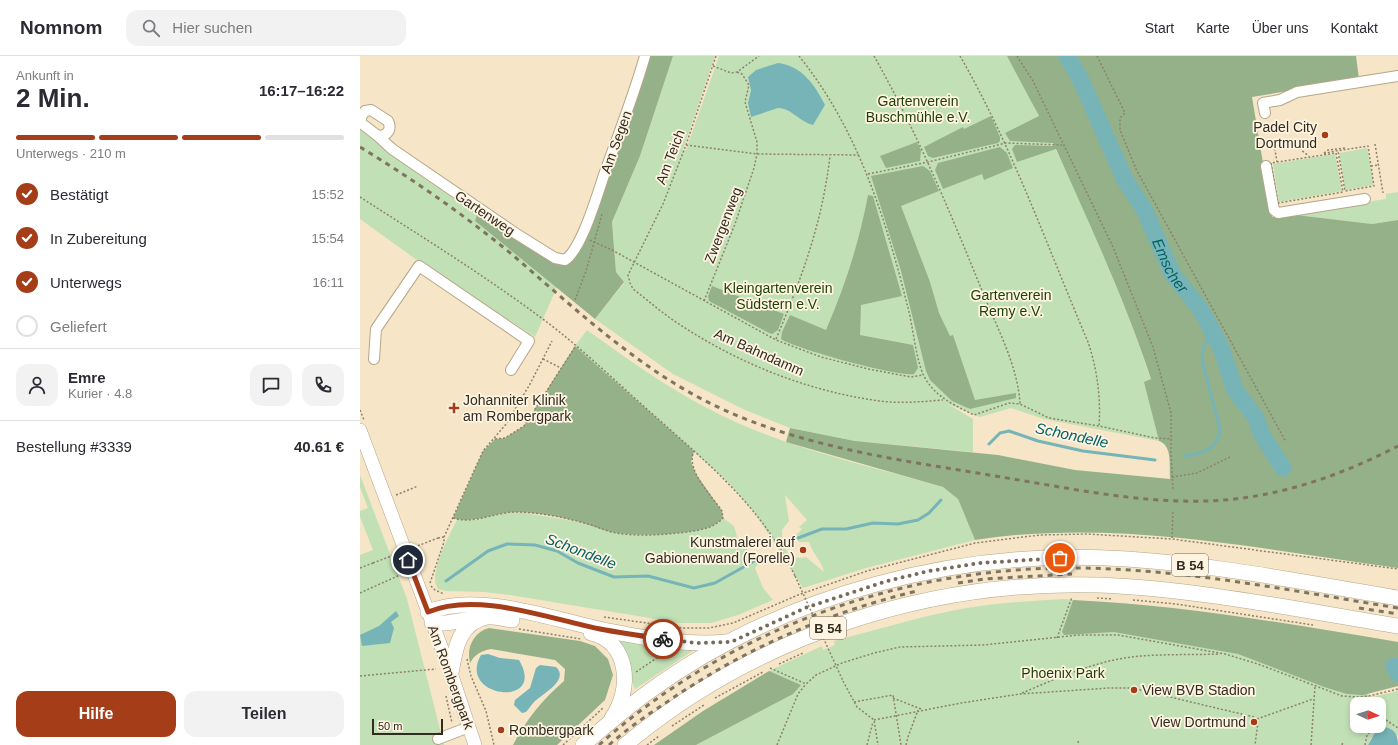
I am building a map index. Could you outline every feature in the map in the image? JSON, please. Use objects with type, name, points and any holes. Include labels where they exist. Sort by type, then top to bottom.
[{"type":"highway","name":"B 54","points":[[583,745],[648,693],[690,665],[731,642],[805,608],[887,581],[929,571],[1023,559],[1100,558],[1155,562],[1273,577],[1398,598]]},
{"type":"highway","name":"B 54","points":[[625,745],[689,698],[726,676],[783,647],[864,616],[901,606],[953,595],[997,589],[1048,585],[1126,587],[1228,599],[1398,626]]},
{"type":"highway","points":[[606,726],[622,700],[625,678],[624,669],[616,650],[605,638],[598,635],[487,617],[446,623],[430,618],[438,608],[454,606],[485,606],[542,614],[599,629],[681,635],[708,643],[731,642]]},
{"type":"highway","points":[[451,673],[455,647],[459,637],[468,627],[487,617]]},
{"type":"main road","name":"Am Rombergpark","points":[[360,430],[451,673],[475,745]]},
{"type":"street","name":"Am Segen","points":[[585,228],[625,118],[645,56]]},
{"type":"street","points":[[1265,113],[1264,103],[1280,100],[1297,92],[1398,76]]},
{"type":"street","name":"Gartenweg","points":[[378,136],[392,149],[462,198],[555,258],[565,260],[569,258],[585,228]]},
{"type":"street","points":[[1266,166],[1274,210],[1278,213],[1365,199]]},
{"type":"street","points":[[374,359],[376,329],[419,266],[529,340],[511,370]]},
{"type":"street","points":[[438,739],[469,727]]},
{"type":"path","name":"Am Teich","points":[[634,263],[663,204],[686,144],[716,56]]},
{"type":"path","points":[[736,72],[760,56]]},
{"type":"path","points":[[799,56],[827,95],[868,174],[894,255],[923,375],[943,400],[974,415],[1009,403],[1020,404],[1050,418],[1100,426],[1155,438],[1172,439]]},
{"type":"path","points":[[874,56],[905,112],[936,178],[1006,350],[1017,384],[1020,404]]},
{"type":"path","points":[[960,56],[1006,143],[1092,354],[1097,383],[1100,426]]},
{"type":"path","points":[[1017,56],[1033,81],[1062,145],[1113,247],[1138,305],[1153,347],[1172,413],[1173,491]]},
{"type":"path","points":[[1097,56],[1125,113],[1120,118],[1120,130],[1136,169],[1286,442]]},
{"type":"path","points":[[713,66],[742,74],[749,86],[745,102],[757,142],[757,154]]},
{"type":"path","points":[[1270,142],[1275,150],[1277,162]]},
{"type":"path","points":[[1272,146],[1296,142],[1297,147],[1310,157]]},
{"type":"path","points":[[868,174],[928,162],[1006,143],[1062,145]]},
{"type":"path","points":[[686,144],[757,154],[830,156],[859,155]]},
{"type":"path","points":[[1375,144],[1383,193]]},
{"type":"path","points":[[1323,155],[1328,150],[1368,146],[1374,186],[1344,191],[1338,151]]},
{"type":"path","points":[[1323,155],[1345,148]]},
{"type":"path","points":[[1336,153],[1343,192],[1278,203],[1271,164],[1323,155],[1336,153]]},
{"type":"path","name":"Zwergenweg","points":[[704,301],[735,224],[754,168],[757,154]]},
{"type":"path","points":[[776,340],[814,241],[827,187],[830,156]]},
{"type":"path","points":[[1371,166],[1379,165]]},
{"type":"path","points":[[360,197],[537,314],[733,487],[755,513],[778,545],[795,576],[854,702],[857,707],[874,720],[878,745]]},
{"type":"path","points":[[575,300],[586,271],[594,242],[776,340],[822,357],[868,369],[911,378],[923,375]]},
{"type":"path","name":"Am Bahndamm","points":[[634,263],[628,275],[634,289],[679,324],[706,340],[784,377],[835,393],[874,401],[910,403],[943,400]]},
{"type":"path","points":[[448,595],[435,590],[430,584],[444,542],[444,537],[483,451],[495,439],[530,384],[552,341]]},
{"type":"path","points":[[495,439],[505,438],[524,426],[575,346]]},
{"type":"path","points":[[543,359],[561,368]]},
{"type":"path","points":[[453,518],[468,520],[500,513],[530,513],[574,521],[611,532],[647,536],[700,530],[718,524],[724,518],[722,511],[696,474],[691,462],[694,451]]},
{"type":"path","points":[[1172,477],[1197,474],[1230,457]]},
{"type":"path","points":[[398,494],[418,486]]},
{"type":"path","points":[[1173,510],[1172,539],[1398,569]]},
{"type":"path","points":[[360,568],[444,537]]},
{"type":"path","points":[[360,593],[402,574]]},
{"type":"path","points":[[599,616],[642,621],[681,635],[733,623],[798,595]]},
{"type":"path","points":[[1056,638],[1072,597]]},
{"type":"path","points":[[1065,598],[1078,597]]},
{"type":"path","points":[[1094,598],[1118,599]]},
{"type":"path","points":[[1133,600],[1176,604],[1317,626]]},
{"type":"path","points":[[514,628],[583,640]]},
{"type":"path","points":[[625,678],[673,647],[681,635]]},
{"type":"path","points":[[777,745],[798,694],[816,675],[842,663],[874,653],[900,648],[982,645],[1079,636],[1118,635],[1225,654],[1342,696],[1369,696],[1398,689]]},
{"type":"path","points":[[825,643],[832,641]]},
{"type":"path","points":[[806,652],[770,668],[806,684]]},
{"type":"path","points":[[1020,694],[1062,676],[1101,664],[1124,659],[1140,656],[1225,654]]},
{"type":"path","points":[[466,656],[475,686],[486,711],[494,745]]},
{"type":"path","points":[[360,676],[436,670]]},
{"type":"path","points":[[711,700],[763,672]]},
{"type":"path","points":[[1312,745],[1313,699],[1315,686]]},
{"type":"path","points":[[874,720],[918,710],[1020,694],[1078,689],[1132,688],[1256,719],[1313,699]]},
{"type":"path","points":[[854,702],[893,695],[893,698],[924,709]]},
{"type":"path","points":[[893,698],[901,745]]},
{"type":"path","points":[[670,727],[705,704]]},
{"type":"path","points":[[563,745],[605,705]]},
{"type":"path","points":[[906,745],[918,710]]},
{"type":"path","points":[[1255,745],[1258,725],[1256,719]]},
{"type":"path","points":[[867,745],[874,720]]},
{"type":"path","points":[[1386,720],[1398,728]]},
{"type":"path","points":[[647,745],[664,732]]},
{"type":"path","points":[[1365,745],[1367,735],[1369,733]]},
{"type":"green space","points":[[649,56],[673,56],[640,156],[612,222],[616,272],[624,282],[595,319],[475,221],[478,212],[571,261]]},
{"type":"green space","points":[[673,56],[715,56],[683,150],[686,150],[719,56],[1007,56],[1021,80],[1073,185],[1102,249],[1128,314],[1151,380],[1145,382],[1159,441],[1044,419],[1011,408],[980,417],[948,404],[973,419],[973,452],[855,441],[790,428],[745,410],[673,374],[595,319],[624,283],[616,272],[612,222],[640,156]]},
{"type":"green space","points":[[1007,56],[1356,56],[1359,79],[1252,97],[1272,217],[1288,214],[1372,224],[1398,220],[1398,568],[1240,545],[1134,534],[1081,532],[1028,534],[975,540],[958,499],[943,487],[786,442],[790,428],[855,441],[998,455],[1075,470],[1170,479],[1168,452],[1166,447],[1159,441],[1144,382],[1151,379],[1141,350],[1106,263],[1056,149],[1017,162],[1012,149],[1015,145],[1054,146],[1053,143],[1010,141],[1005,133],[1039,116]]},
{"type":"green space","points":[[991,116],[1000,137],[1000,141],[998,143],[933,158],[928,156],[924,147],[963,127],[964,129]]},
{"type":"green space","points":[[360,128],[478,212],[475,221],[557,287],[535,337],[414,258],[360,219]]},
{"type":"green space","points":[[917,142],[921,150],[920,161],[886,168],[880,156]]},
{"type":"green space","points":[[1000,147],[1007,153],[1013,168],[984,180],[982,174],[943,189],[935,170],[938,163]]},
{"type":"green space","points":[[1367,148],[1374,185],[1345,190],[1339,153]]},
{"type":"green space","points":[[1335,154],[1342,191],[1279,202],[1273,164]]},
{"type":"green space","points":[[923,166],[930,171],[939,191],[901,206],[930,282],[939,313],[950,336],[953,335],[975,400],[1016,393],[1016,398],[970,409],[952,401],[930,380],[926,371],[901,271],[871,176]]},
{"type":"green space","points":[[1398,192],[1398,220],[1372,224],[1288,214],[1386,199],[1386,194]]},
{"type":"green space","points":[[868,195],[873,196],[902,296],[861,305],[860,335],[913,345],[918,368],[914,374],[904,374],[869,367],[806,349],[781,339],[782,332],[790,315],[826,330],[851,264]]},
{"type":"green space","points":[[712,286],[784,314],[778,330],[772,334],[769,333],[709,301],[708,296]]},
{"type":"green space","points":[[587,330],[631,362],[662,382],[709,409],[736,422],[794,445],[943,487],[958,499],[975,540],[866,568],[803,588],[755,513],[727,481],[575,346]],"holes":[[[785,495],[807,520],[799,527],[802,529],[795,536],[799,542],[809,542],[824,572],[806,557],[800,558],[790,555],[784,546],[782,530],[789,521]]]},
{"type":"green space","points":[[575,346],[694,451],[691,462],[696,474],[722,511],[723,518],[716,524],[707,528],[692,531],[640,535],[611,532],[569,519],[526,512],[511,512],[469,520],[453,518],[483,451],[495,439],[505,438],[524,426]]},
{"type":"green space","points":[[360,475],[407,599],[444,745],[360,745],[360,555],[373,550],[360,517],[360,511],[368,508],[360,487]]},
{"type":"green space","points":[[518,512],[574,521],[611,531],[647,535],[700,530],[718,524],[723,518],[734,526],[738,540],[748,550],[749,556],[756,555],[760,562],[755,568],[763,588],[773,600],[738,615],[711,623],[680,623],[510,595],[484,592],[446,591],[438,589],[435,583],[437,565],[445,544],[457,520],[476,520],[500,513]]},
{"type":"green space","name":"Phoenix Park","points":[[1064,599],[1074,600],[1368,692],[1369,697],[1350,697],[1350,733],[1386,733],[1386,697],[1373,697],[1398,691],[1398,736],[1371,738],[1368,745],[696,745],[759,712],[769,671],[822,646],[823,650],[835,645],[834,641],[945,612],[999,604]]},
{"type":"green space","points":[[1073,600],[1155,606],[1236,616],[1398,642],[1398,686],[1363,695],[1347,694],[1324,687],[1238,654],[1114,632],[1064,635],[1062,632]]},
{"type":"green space","points":[[489,628],[580,641],[595,646],[608,659],[613,675],[605,700],[557,745],[513,745],[523,727],[535,711],[564,681],[565,669],[555,660],[491,649],[479,653],[470,663],[469,651],[472,641],[479,633]]},
{"type":"green space","points":[[613,635],[697,648],[635,689]]},
{"type":"green space","points":[[769,671],[801,685],[793,694],[696,745],[654,745],[703,711]]},
{"type":"water","points":[[778,63],[801,72],[817,90],[825,105],[813,125],[787,110],[778,108],[751,117],[748,103],[751,90],[748,77],[756,70]]},
{"type":"water","points":[[396,611],[399,616],[391,622],[394,628],[390,643],[362,646],[360,635],[379,626]]},
{"type":"water","points":[[488,654],[500,658],[519,660],[525,676],[522,686],[513,691],[502,692],[490,688],[480,681],[477,670],[481,655]]},
{"type":"water","points":[[540,665],[556,667],[560,677],[557,682],[534,702],[526,712],[522,713],[514,705],[515,700],[530,688],[536,668]]},
{"type":"water","points":[[1386,728],[1395,732],[1398,745],[1368,745],[1375,733],[1386,733]]},
{"type":"waterway","name":"Emscher","points":[[1067,56],[1080,78],[1125,180],[1144,209],[1173,275],[1199,307],[1206,319],[1221,348],[1235,390],[1256,418],[1262,435],[1283,468]]},
{"type":"waterway","name":"Schondelle","points":[[1185,456],[1203,452],[1213,446],[1219,436],[1220,429],[1202,360],[1206,341],[1211,330]]},
{"type":"waterway","name":"Schondelle","points":[[989,444],[1000,433],[1009,431],[1038,441],[1083,451],[1155,460]]},
{"type":"waterway","name":"Schondelle","points":[[798,538],[822,529],[846,529],[873,523],[898,524],[918,520],[929,513],[941,500]]},
{"type":"waterway","name":"Schondelle","points":[[446,581],[488,551],[507,544],[535,545],[557,551],[578,563],[614,577],[648,576],[694,588],[715,583],[758,559]]},
{"type":"waterway","name":"Emscher","points":[[1394,666],[1398,674]]},
{"type":"railway","points":[[360,147],[420,185],[478,227],[593,324],[655,371],[677,385],[715,405],[753,422],[793,435],[834,446],[917,463],[1103,494],[1155,500],[1180,501],[1231,499],[1281,491],[1329,476],[1398,446]]},
{"type":"railway","points":[[599,745],[650,704],[704,668],[762,637],[822,612],[884,593],[948,578],[1013,570],[1078,568],[1118,569],[1159,572],[1239,582],[1398,608]]},
{"type":"railway","points":[[958,583],[984,579],[1072,574]]},
{"type":"railway","points":[[609,745],[645,717],[696,683],[756,649],[850,610],[917,591]]},
{"type":"railway","points":[[1359,608],[1398,614]]},
{"type":"way so far","points":[[663,639],[696,643],[731,642],[778,619],[805,608],[846,593],[887,581],[929,571],[980,563],[1023,559],[1060,558]]},
{"type":"place","name":"Padel City Dortmund","points":[[1325,135]]},
{"type":"place","name":"Johanniter Klinik am Rombergpark","points":[[454,408]]},
{"type":"place","name":"Kunstmalerei auf Gabionenwand (Forelle)","points":[[803,550]]},
{"type":"place","name":"View BVB Stadion","points":[[1134,690]]},
{"type":"place","name":"View Dortmund","points":[[1254,722]]},
{"type":"place","name":"Rombergpark","points":[[501,730]]},
{"type":"route","points":[[408,560],[428,612],[438,608],[454,606],[485,606],[542,614],[599,629],[663,639]]},
{"type":"park label","name":"Gartenverein Buschmühle e.V.","points":[[918,110]]},
{"type":"park label","name":"Kleingartenverein Südstern e.V.","points":[[778,296]]},
{"type":"park label","name":"Gartenverein Remy e.V.","points":[[1011,304]]}]
